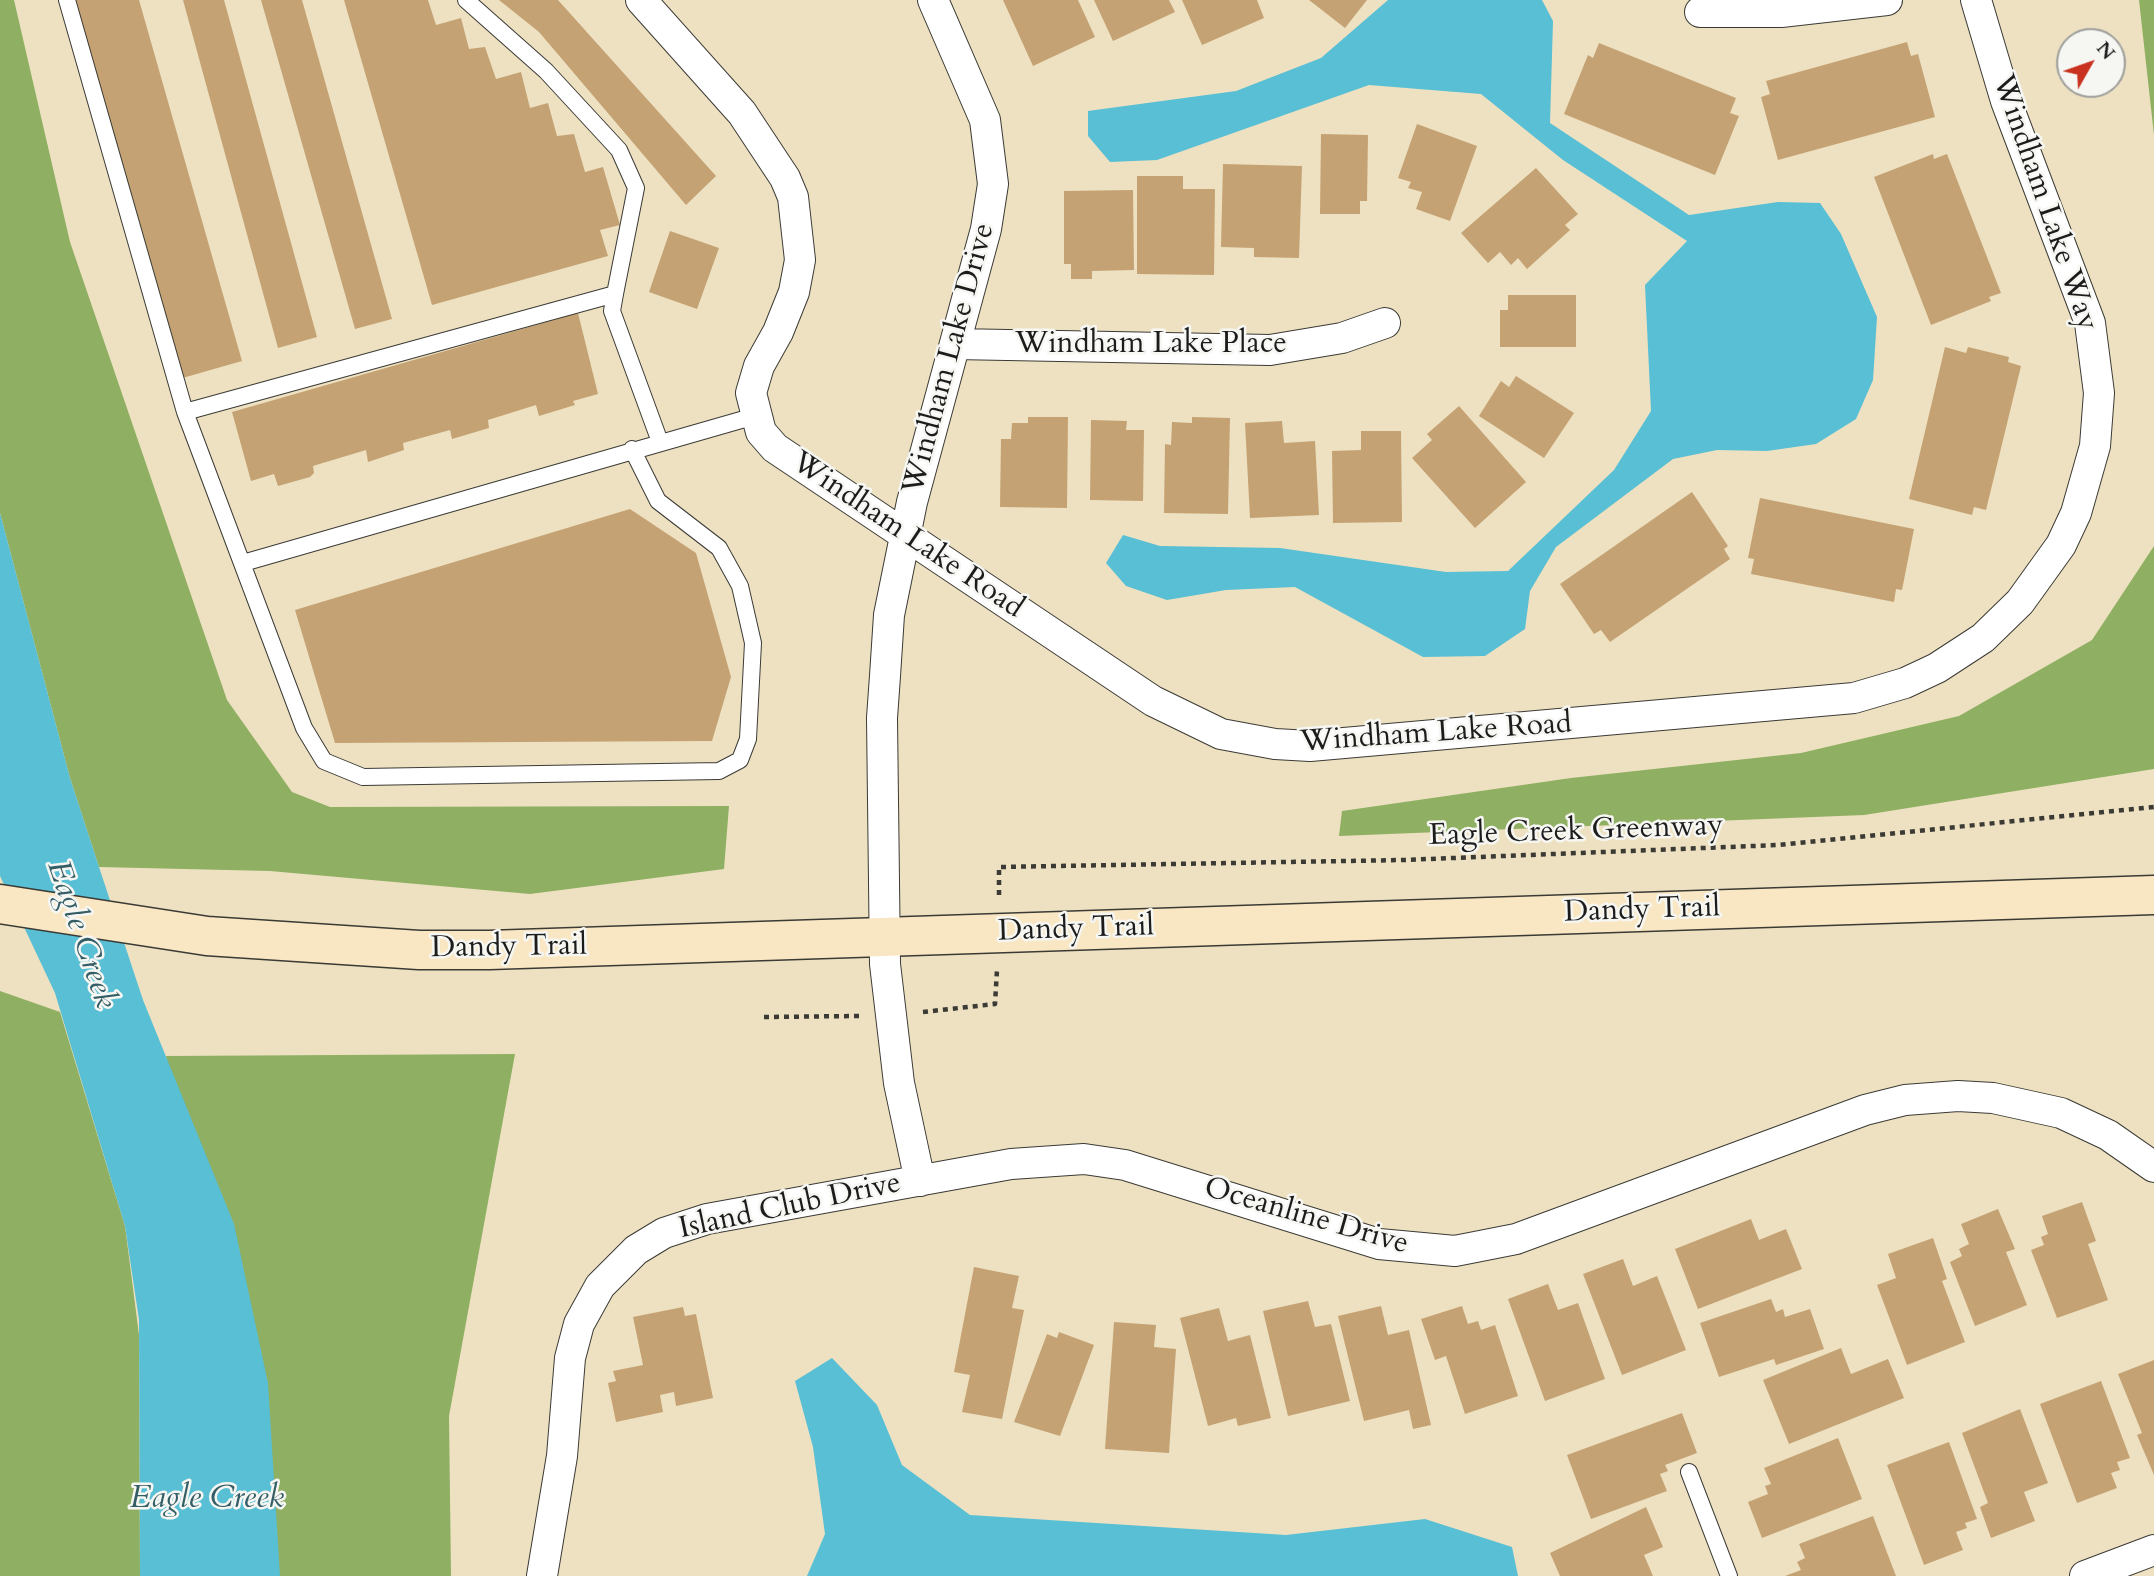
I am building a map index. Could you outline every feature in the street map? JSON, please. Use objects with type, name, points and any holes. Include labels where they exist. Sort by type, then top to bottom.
[{"type":"main road","name":"Dandy Trail","points":[[0,904],[207,936],[314,944],[489,950],[2154,895]]},
{"type":"street","points":[[641,0],[742,113],[785,178],[793,197],[800,260],[790,305],[753,382],[751,393],[755,416]]},
{"type":"street","name":"Windham Lake Drive","points":[[885,937],[882,718],[890,615],[905,534],[989,215],[993,184],[992,156],[985,120],[933,0]]},
{"type":"street","points":[[1700,12],[1781,12],[1887,0]]},
{"type":"street","name":"Windham Lake Way","points":[[1976,0],[2006,101],[2090,323],[2099,393],[2098,428],[2082,497],[2068,530]]},
{"type":"street","name":"Windham Lake Place","points":[[956,344],[1270,350],[1342,338],[1385,323]]},
{"type":"street","name":"Windham Lake Road","points":[[755,416],[761,432],[775,449],[1153,701],[1189,721],[1234,737],[1275,744],[1310,746],[1854,698],[1905,683],[1937,668],[1983,638],[2032,589],[2068,530]]},
{"type":"street","points":[[885,937],[890,1015],[899,1083],[920,1181]]},
{"type":"street","name":"Oceanline Drive","points":[[920,1181],[1041,1161],[1104,1162],[1135,1168],[1379,1244],[1441,1251],[1486,1247],[1516,1239],[1848,1116],[1922,1098],[1993,1098],[2061,1113],[2108,1135],[2154,1167]]},
{"type":"street","name":"Island Club Drive","points":[[542,1576],[562,1457],[573,1342],[593,1296],[613,1270],[646,1243],[683,1225],[920,1181]]},
{"type":"street","points":[[2085,1576],[2154,1549]]},
{"type":"lane","points":[[67,0],[185,412],[304,728],[324,761],[363,777],[719,771],[740,760],[748,739],[753,643],[740,586],[719,548],[658,501],[632,449]]},
{"type":"lane","points":[[466,0],[546,71],[619,150],[636,188],[612,311],[660,442]]},
{"type":"lane","points":[[185,412],[615,294]]},
{"type":"lane","points":[[243,563],[632,449],[755,416]]},
{"type":"lane","points":[[1689,1472],[1729,1576]]},
{"type":"path","name":"Eagle Creek Greenway","points":[[998,933],[999,867],[1403,860],[1778,845],[2154,807]]},
{"type":"path","points":[[764,1017],[890,1015],[995,1004],[998,933]]},
{"type":"green space","points":[[0,0],[14,0],[70,242],[227,700],[292,792],[330,807],[729,806],[724,869],[530,894],[270,871],[99,867],[70,778],[0,513]]},
{"type":"green space","points":[[2139,0],[2154,0],[2154,135]]},
{"type":"green space","points":[[2154,546],[2154,769],[1864,815],[1339,836],[1342,811],[1571,778],[1801,753],[1959,716],[2092,640]]},
{"type":"green space","points":[[0,991],[60,1012],[125,1226],[139,1335],[140,1576],[0,1576]]},
{"type":"green space","points":[[515,1054],[449,1416],[451,1576],[278,1576],[166,1056]]},
{"type":"water","points":[[1388,0],[1542,0],[1553,21],[1550,123],[1689,215],[1778,202],[1820,203],[1841,234],[1877,317],[1873,380],[1856,419],[1816,444],[1767,451],[1717,450],[1673,459],[1556,547],[1530,591],[1525,629],[1485,656],[1423,657],[1295,587],[1226,590],[1167,600],[1126,586],[1106,563],[1123,535],[1160,546],[1280,548],[1446,572],[1508,571],[1614,470],[1651,411],[1645,285],[1687,241],[1563,160],[1481,94],[1369,85],[1157,160],[1110,162],[1088,136],[1088,111],[1236,91],[1321,58]]},
{"type":"water","name":"Eagle Creek","points":[[0,513],[70,778],[99,867],[143,1000],[234,1224],[268,1383],[280,1576],[140,1576],[139,1320],[125,1226],[55,993],[0,876]]},
{"type":"water","points":[[832,1358],[877,1405],[902,1465],[970,1515],[1286,1535],[1425,1519],[1512,1547],[1518,1576],[807,1576],[825,1534],[813,1447],[795,1381]]},
{"type":"building","points":[[73,0],[139,0],[242,361],[179,379]]},
{"type":"building","points":[[183,0],[224,0],[317,337],[278,348]]},
{"type":"building","points":[[261,0],[302,0],[392,319],[355,329]]},
{"type":"building","points":[[344,0],[428,0],[436,25],[461,18],[469,49],[485,47],[496,79],[521,72],[530,108],[548,103],[557,136],[574,134],[585,172],[603,167],[620,225],[600,230],[608,256],[432,305]]},
{"type":"building","points":[[499,0],[558,0],[716,176],[686,205],[539,32]]},
{"type":"building","points":[[1003,0],[1078,0],[1095,37],[1033,66]]},
{"type":"building","points":[[1094,0],[1169,0],[1175,12],[1113,41]]},
{"type":"building","points":[[1182,0],[1257,0],[1264,18],[1202,45]]},
{"type":"building","points":[[1309,0],[1367,0],[1345,28]]},
{"type":"building","points":[[1907,42],[1911,56],[1918,54],[1935,117],[1778,160],[1761,97],[1770,94],[1766,81]]},
{"type":"building","points":[[1599,43],[1736,98],[1730,113],[1739,116],[1715,175],[1564,114],[1588,55],[1593,58]]},
{"type":"building","points":[[1417,124],[1477,146],[1450,221],[1416,209],[1422,192],[1408,188],[1411,182],[1398,178]]},
{"type":"building","points":[[1321,134],[1368,135],[1367,201],[1360,201],[1360,214],[1320,214]]},
{"type":"building","points":[[1933,154],[1934,159],[1947,154],[2001,293],[1989,297],[1991,301],[1931,325],[1874,177]]},
{"type":"building","points":[[1223,164],[1302,166],[1299,258],[1254,257],[1254,248],[1221,247]]},
{"type":"building","points":[[1536,168],[1578,214],[1565,225],[1570,230],[1527,269],[1518,258],[1511,265],[1500,252],[1488,263],[1461,233]]},
{"type":"building","points":[[1137,176],[1183,176],[1183,189],[1215,189],[1214,275],[1137,274]]},
{"type":"building","points":[[1133,190],[1134,270],[1092,271],[1092,279],[1071,279],[1071,264],[1064,264],[1064,191]]},
{"type":"building","points":[[670,231],[719,248],[697,309],[649,292]]},
{"type":"building","points":[[1508,295],[1576,295],[1576,347],[1500,347],[1500,310],[1508,310]]},
{"type":"building","points":[[578,313],[598,394],[573,401],[575,405],[539,416],[536,405],[488,420],[489,428],[452,439],[450,430],[403,443],[404,450],[368,462],[366,450],[313,466],[314,473],[310,477],[278,486],[274,474],[251,481],[232,412]]},
{"type":"building","points":[[1945,347],[1966,353],[1968,347],[2009,357],[2008,362],[2021,366],[1986,510],[1974,507],[1972,515],[1909,499]]},
{"type":"building","points":[[1516,376],[1574,413],[1544,458],[1479,416],[1501,381],[1509,387]]},
{"type":"building","points":[[1459,406],[1526,482],[1475,528],[1412,458],[1432,440],[1427,434]]},
{"type":"building","points":[[1028,417],[1068,417],[1067,508],[1000,507],[1001,439],[1011,439],[1012,423],[1028,423]]},
{"type":"building","points":[[1192,417],[1230,418],[1228,514],[1164,513],[1165,444],[1171,445],[1172,422],[1192,423]]},
{"type":"building","points":[[1091,420],[1127,421],[1126,430],[1144,430],[1143,501],[1090,500]]},
{"type":"building","points":[[1282,421],[1284,443],[1315,441],[1319,515],[1250,518],[1245,423]]},
{"type":"building","points":[[1361,431],[1401,431],[1402,522],[1333,523],[1332,451],[1361,450]]},
{"type":"building","points":[[1692,492],[1728,546],[1724,549],[1730,559],[1610,642],[1601,630],[1594,634],[1560,584]]},
{"type":"building","points":[[1760,498],[1914,529],[1902,590],[1896,589],[1894,602],[1751,574],[1754,559],[1748,558]]},
{"type":"building","points":[[630,509],[696,553],[731,677],[712,741],[335,743],[295,610]]},
{"type":"building","points":[[2082,1202],[2096,1241],[2088,1244],[2108,1300],[2057,1318],[2031,1250],[2044,1245],[2041,1237],[2048,1234],[2042,1216]]},
{"type":"building","points":[[1998,1209],[2015,1249],[2006,1252],[2027,1305],[1975,1326],[1950,1262],[1962,1256],[1959,1249],[1969,1244],[1961,1224]]},
{"type":"building","points":[[1751,1219],[1759,1240],[1786,1229],[1802,1269],[1698,1309],[1675,1249]]},
{"type":"building","points":[[1933,1238],[1947,1279],[1942,1281],[1965,1342],[1907,1365],[1877,1285],[1896,1278],[1888,1254]]},
{"type":"building","points":[[1623,1259],[1633,1286],[1657,1276],[1686,1350],[1622,1375],[1583,1274]]},
{"type":"building","points":[[974,1267],[1019,1276],[1012,1308],[1024,1310],[1002,1419],[962,1412],[970,1375],[954,1372]]},
{"type":"building","points":[[1548,1284],[1558,1310],[1578,1303],[1605,1379],[1545,1401],[1508,1299]]},
{"type":"building","points":[[1771,1299],[1776,1312],[1783,1309],[1785,1317],[1810,1309],[1824,1349],[1776,1365],[1774,1359],[1719,1377],[1700,1323]]},
{"type":"building","points":[[1308,1301],[1315,1327],[1331,1324],[1350,1401],[1288,1416],[1263,1311]]},
{"type":"building","points":[[1381,1306],[1388,1335],[1409,1330],[1431,1425],[1413,1429],[1409,1410],[1364,1421],[1338,1316]]},
{"type":"building","points":[[1462,1306],[1468,1324],[1478,1321],[1481,1330],[1495,1325],[1518,1396],[1465,1414],[1446,1356],[1435,1360],[1421,1319]]},
{"type":"building","points":[[683,1307],[685,1316],[696,1314],[713,1398],[676,1406],[674,1392],[660,1395],[663,1412],[616,1422],[608,1383],[616,1381],[613,1371],[643,1365],[633,1317]]},
{"type":"building","points":[[1219,1308],[1228,1341],[1250,1335],[1271,1418],[1238,1426],[1236,1418],[1208,1426],[1180,1318]]},
{"type":"building","points":[[1114,1322],[1156,1325],[1154,1347],[1176,1349],[1169,1453],[1105,1449]]},
{"type":"building","points":[[1059,1332],[1094,1345],[1060,1436],[1014,1422],[1047,1334],[1057,1338]]},
{"type":"building","points":[[1841,1348],[1851,1374],[1888,1359],[1904,1398],[1789,1444],[1763,1380]]},
{"type":"building","points":[[2154,1360],[2154,1475],[2137,1435],[2142,1433],[2118,1374]]},
{"type":"building","points":[[2101,1381],[2130,1458],[2117,1462],[2120,1470],[2111,1473],[2117,1488],[2077,1503],[2040,1404]]},
{"type":"building","points":[[2020,1409],[2048,1483],[2024,1492],[2035,1521],[1991,1538],[1980,1507],[1988,1503],[1962,1433]]},
{"type":"building","points":[[1682,1413],[1697,1453],[1665,1465],[1668,1471],[1660,1474],[1667,1491],[1591,1519],[1567,1455]]},
{"type":"building","points":[[1838,1438],[1862,1499],[1762,1538],[1748,1502],[1768,1494],[1765,1486],[1771,1484],[1764,1468]]},
{"type":"building","points":[[1949,1442],[1977,1519],[1965,1523],[1967,1528],[1956,1532],[1963,1550],[1924,1565],[1887,1465]]},
{"type":"building","points":[[1646,1507],[1663,1547],[1644,1555],[1653,1576],[1560,1576],[1550,1553]]},
{"type":"building","points":[[1873,1516],[1896,1576],[1785,1576],[1801,1570],[1797,1562],[1805,1558],[1799,1544]]}]
